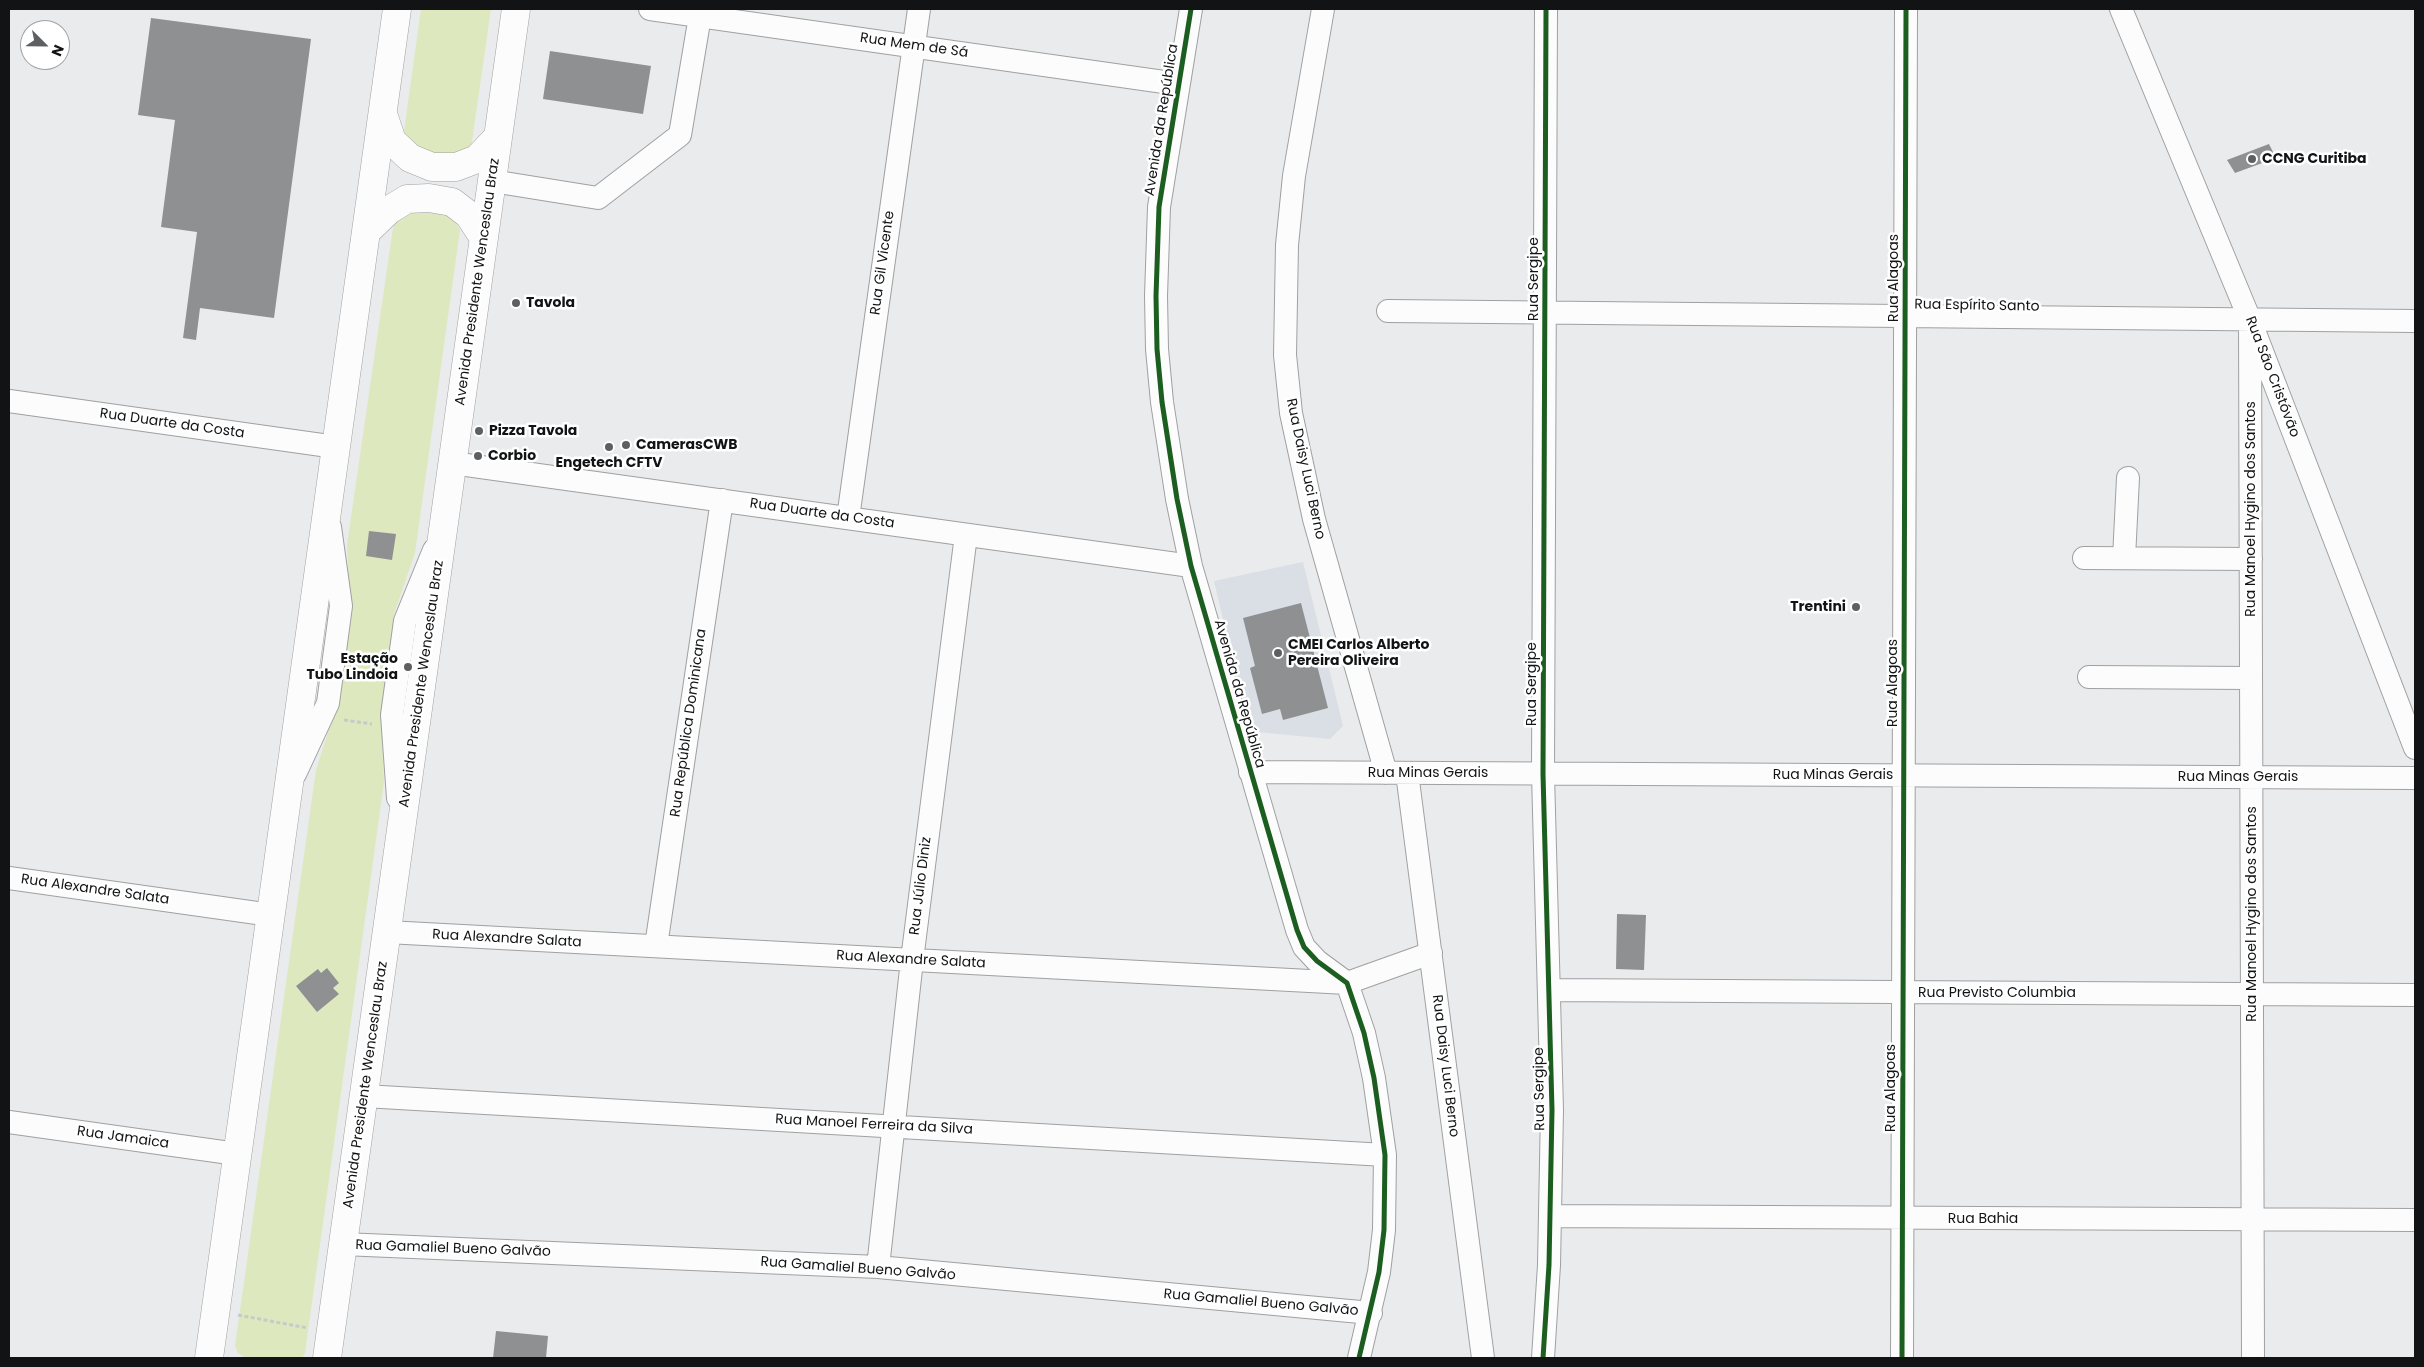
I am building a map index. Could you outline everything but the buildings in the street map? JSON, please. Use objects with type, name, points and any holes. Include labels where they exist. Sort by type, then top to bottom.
[{"type":"main road","points":[[216,1353],[215,1311],[397,9]]},
{"type":"main road","name":"Avenida Presidente Wenceslau Braz","points":[[327,1351],[516,9]]},
{"type":"main road","points":[[382,112],[392,141],[410,158],[432,167],[456,167],[477,159],[498,137]]},
{"type":"main road","points":[[366,232],[389,210],[407,199],[429,198],[452,202],[469,215],[484,238]]},
{"type":"street","name":"Rua Mem de Sá","points":[[650,9],[1178,84]]},
{"type":"street","name":"Rua Gil Vicente","points":[[848,518],[919,9]]},
{"type":"street","name":"Avenida da República","points":[[1191,9],[1159,207],[1156,287],[1157,349],[1169,451],[1191,566],[1297,930],[1304,947],[1317,961],[1347,983]]},
{"type":"street","name":"Rua Daisy Luci Berno","points":[[1323,9],[1294,176],[1287,245],[1284,356],[1291,413],[1312,510],[1396,773],[1431,953],[1483,1358]]},
{"type":"street","name":"Rua Sergipe","points":[[1543,1358],[1550,1216],[1552,1091],[1543,774],[1546,9]]},
{"type":"street","name":"Rua Alagoas","points":[[1902,1358],[1906,9]]},
{"type":"street","name":"Rua São Cristóvão","points":[[2121,9],[2250,320],[2415,748]]},
{"type":"street","points":[[492,181],[598,198],[680,135],[700,16]]},
{"type":"street","name":"Rua Espírito Santo","points":[[1388,311],[2415,321]]},
{"type":"street","name":"Rua Manoel Hygino dos Santos","points":[[2250,320],[2253,1358]]},
{"type":"street","name":"Rua Duarte da Costa","points":[[9,401],[336,446]]},
{"type":"street","name":"Rua Duarte da Costa","points":[[452,463],[1191,566]]},
{"type":"street","points":[[2124,558],[2128,478]]},
{"type":"street","name":"Rua República Dominicana","points":[[656,946],[722,500]]},
{"type":"street","points":[[288,788],[328,703],[341,606],[328,507]]},
{"type":"street","points":[[400,834],[392,715],[405,620],[444,525]]},
{"type":"street","name":"Rua Júlio Diniz","points":[[878,1267],[912,960],[966,535]]},
{"type":"street","points":[[2084,558],[2251,559]]},
{"type":"street","points":[[2089,676],[2251,678]]},
{"type":"street","name":"Rua Minas Gerais","points":[[1250,772],[2415,778]]},
{"type":"street","name":"Rua Alexandre Salata","points":[[9,878],[271,915]]},
{"type":"street","name":"Rua Alexandre Salata","points":[[387,932],[1347,983],[1431,953]]},
{"type":"street","points":[[1347,983],[1361,1024],[1372,1069],[1385,1155],[1384,1230],[1379,1272],[1360,1358]]},
{"type":"street","name":"Rua Previsto Columbia","points":[[1549,990],[2415,995]]},
{"type":"street","name":"Rua Manoel Ferreira da Silva","points":[[364,1096],[1385,1155]]},
{"type":"street","name":"Rua Jamaica","points":[[9,1122],[237,1154]]},
{"type":"street","name":"Rua Bahia","points":[[1550,1216],[2415,1220]]},
{"type":"street","name":"Rua Gamaliel Bueno Galvão","points":[[343,1244],[878,1267],[1371,1313]]},
{"type":"path","points":[[323,717],[393,727]]},
{"type":"path","points":[[215,1311],[327,1351]]},
{"type":"shaded area","name":"CMEI Carlos Alberto Pereira Oliveira","points":[[1303,562],[1343,726],[1330,739],[1249,730],[1214,581]]},
{"type":"green space","points":[[421,9],[491,9],[471,148],[461,157],[424,157],[403,138]]},
{"type":"green space","points":[[401,211],[442,211],[453,218],[460,230],[415,553],[394,614],[381,714],[384,782],[305,1353],[302,1358],[246,1358],[238,1353],[235,1346],[316,770],[336,707],[350,606],[347,545],[394,221]]},
{"type":"cycle path","points":[[1191,9],[1159,207],[1156,296],[1157,349],[1162,402],[1177,499],[1191,566],[1297,930],[1304,947],[1317,961],[1347,983],[1364,1033],[1374,1078],[1385,1155],[1384,1230],[1379,1272],[1359,1358]]},
{"type":"cycle path","points":[[1543,1358],[1549,1265],[1552,1110],[1543,774],[1546,9]]},
{"type":"cycle path","points":[[1902,1358],[1906,9]]},
{"type":"place","name":"CCNG Curitiba","points":[[2252,159]]},
{"type":"place","name":"Tavola","points":[[516,303]]},
{"type":"place","name":"Pizza Tavola","points":[[479,431]]},
{"type":"place","name":"CamerasCWB","points":[[626,445]]},
{"type":"place","name":"Engetech CFTV","points":[[609,447]]},
{"type":"place","name":"Corbio","points":[[478,456]]},
{"type":"place","name":"Trentini","points":[[1856,607]]},
{"type":"place","name":"CMEI Carlos Alberto Pereira Oliveira","points":[[1278,653]]},
{"type":"place","name":"Estação Tubo Lindoia","points":[[408,667]]}]
